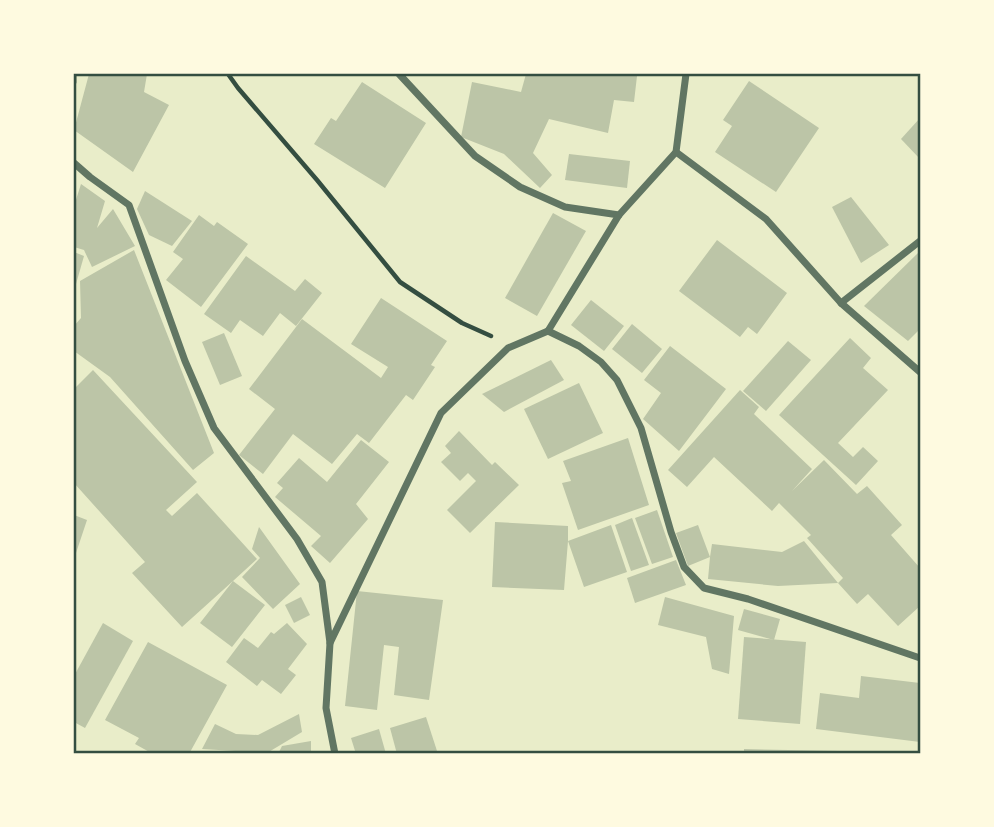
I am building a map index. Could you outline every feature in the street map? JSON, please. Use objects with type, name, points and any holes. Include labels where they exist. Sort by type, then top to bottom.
[{"type":"street","points":[[399,74],[475,156],[520,187],[565,207],[619,215]]},
{"type":"street","points":[[330,643],[441,413],[508,348],[548,331],[619,215],[676,152],[686,74]]},
{"type":"street","points":[[676,152],[766,219],[841,303],[920,372]]},
{"type":"street","points":[[74,163],[129,205],[185,361],[214,428],[297,539],[322,582],[330,643],[326,708],[335,754]]},
{"type":"street","points":[[841,303],[920,241]]},
{"type":"street","points":[[548,331],[579,346],[601,362],[617,380],[631,403],[684,567],[704,588],[747,599],[920,658]]},
{"type":"lane","points":[[74,74],[74,82]]},
{"type":"path","points":[[228,74],[401,282],[462,323],[494,337],[508,348]]},
{"type":"building","points":[[89,74],[147,74],[144,92],[169,105],[133,172],[74,130]]},
{"type":"building","points":[[526,74],[637,76],[634,102],[614,100],[608,133],[549,119],[533,153],[552,175],[540,188],[504,154],[461,137],[472,82],[521,92]]},
{"type":"building","points":[[749,81],[819,128],[776,192],[715,152],[732,126],[723,120]]},
{"type":"building","points":[[362,82],[426,123],[385,188],[314,144],[331,118],[336,121]]},
{"type":"building","points":[[920,118],[920,159],[901,139]]},
{"type":"building","points":[[569,154],[630,161],[627,188],[565,180]]},
{"type":"building","points":[[81,184],[105,201],[97,228],[113,209],[135,246],[92,267],[84,250],[74,247],[74,206]]},
{"type":"building","points":[[145,191],[192,221],[172,246],[149,235],[137,209]]},
{"type":"building","points":[[851,197],[889,245],[861,263],[832,207]]},
{"type":"building","points":[[553,213],[586,231],[537,316],[505,298]]},
{"type":"building","points":[[199,215],[214,226],[217,222],[248,244],[201,307],[166,280],[183,259],[173,252]]},
{"type":"building","points":[[717,240],[787,293],[757,334],[748,327],[740,337],[679,291]]},
{"type":"building","points":[[134,250],[214,453],[193,470],[110,377],[74,351],[74,326],[81,318],[80,281]]},
{"type":"building","points":[[74,252],[84,256],[74,291]]},
{"type":"building","points":[[918,253],[920,329],[908,341],[864,306]]},
{"type":"building","points":[[246,256],[295,291],[305,279],[322,293],[296,326],[280,313],[263,336],[240,320],[231,333],[204,314]]},
{"type":"building","points":[[381,298],[447,341],[431,365],[435,367],[413,400],[406,395],[369,443],[357,434],[332,464],[293,434],[263,474],[239,455],[275,409],[249,389],[302,319],[381,378],[388,367],[351,344]]},
{"type":"building","points":[[591,300],[624,326],[604,351],[571,325]]},
{"type":"building","points":[[632,324],[662,349],[642,373],[612,349]]},
{"type":"building","points":[[224,333],[242,376],[220,385],[202,342]]},
{"type":"building","points":[[850,338],[871,358],[863,368],[888,390],[838,443],[853,457],[863,447],[878,461],[856,485],[779,415]]},
{"type":"building","points":[[788,341],[811,360],[766,411],[743,391]]},
{"type":"building","points":[[670,346],[726,389],[679,451],[643,419],[661,393],[644,380]]},
{"type":"building","points":[[551,360],[564,380],[504,412],[482,394]]},
{"type":"building","points":[[93,370],[197,482],[166,510],[172,516],[197,493],[257,559],[182,627],[132,573],[145,562],[74,483],[74,389]]},
{"type":"building","points":[[579,383],[603,433],[548,459],[524,409]]},
{"type":"building","points":[[740,390],[759,407],[754,414],[812,469],[792,491],[824,460],[857,494],[867,486],[902,525],[891,535],[920,568],[920,606],[898,626],[868,594],[857,604],[838,583],[843,578],[807,538],[811,535],[779,503],[772,511],[714,457],[687,487],[668,470]]},
{"type":"building","points":[[459,431],[492,465],[495,462],[519,485],[470,533],[447,510],[476,481],[468,473],[460,481],[441,462],[451,453],[445,446]]},
{"type":"building","points":[[628,438],[649,505],[578,530],[562,483],[571,481],[563,461]]},
{"type":"building","points":[[361,440],[389,462],[356,504],[368,519],[330,563],[311,546],[321,536],[275,497],[283,488],[277,483],[299,458],[327,482]]},
{"type":"building","points":[[657,510],[673,557],[652,564],[635,518]]},
{"type":"building","points":[[74,515],[87,520],[74,559]]},
{"type":"building","points":[[632,518],[649,565],[631,571],[615,525]]},
{"type":"building","points":[[495,522],[568,526],[564,590],[492,587]]},
{"type":"building","points":[[611,525],[627,572],[584,587],[568,541]]},
{"type":"building","points":[[698,525],[710,557],[688,566],[676,533]]},
{"type":"building","points":[[259,527],[300,584],[273,609],[242,577],[260,558],[252,549]]},
{"type":"building","points":[[804,541],[838,583],[778,586],[708,579],[712,544],[782,552]]},
{"type":"building","points":[[676,560],[686,585],[635,603],[627,578]]},
{"type":"building","points":[[233,581],[265,605],[232,647],[200,623]]},
{"type":"building","points":[[357,591],[443,600],[429,700],[394,695],[399,647],[384,645],[377,710],[345,706]]},
{"type":"building","points":[[301,597],[310,615],[294,623],[285,605]]},
{"type":"building","points":[[665,597],[734,616],[729,674],[712,669],[706,637],[658,625]]},
{"type":"building","points":[[744,609],[780,619],[774,640],[738,630]]},
{"type":"building","points":[[103,623],[133,641],[85,728],[74,722],[74,676]]},
{"type":"building","points":[[287,623],[307,644],[288,669],[296,675],[281,694],[262,680],[257,686],[226,662],[244,638],[258,648],[271,632],[274,634]]},
{"type":"building","points":[[744,637],[806,642],[800,724],[738,719]]},
{"type":"building","points":[[148,642],[227,685],[189,754],[153,754],[135,744],[139,738],[105,720]]},
{"type":"building","points":[[861,676],[920,683],[920,742],[816,729],[820,693],[859,698]]},
{"type":"building","points":[[299,714],[302,732],[267,753],[202,749],[215,724],[236,734],[258,735]]},
{"type":"building","points":[[426,717],[438,754],[397,754],[390,728]]},
{"type":"building","points":[[379,729],[386,754],[356,754],[351,738]]},
{"type":"building","points":[[311,741],[311,754],[278,754],[282,746]]},
{"type":"building","points":[[744,749],[840,751],[840,754],[744,754]]}]
